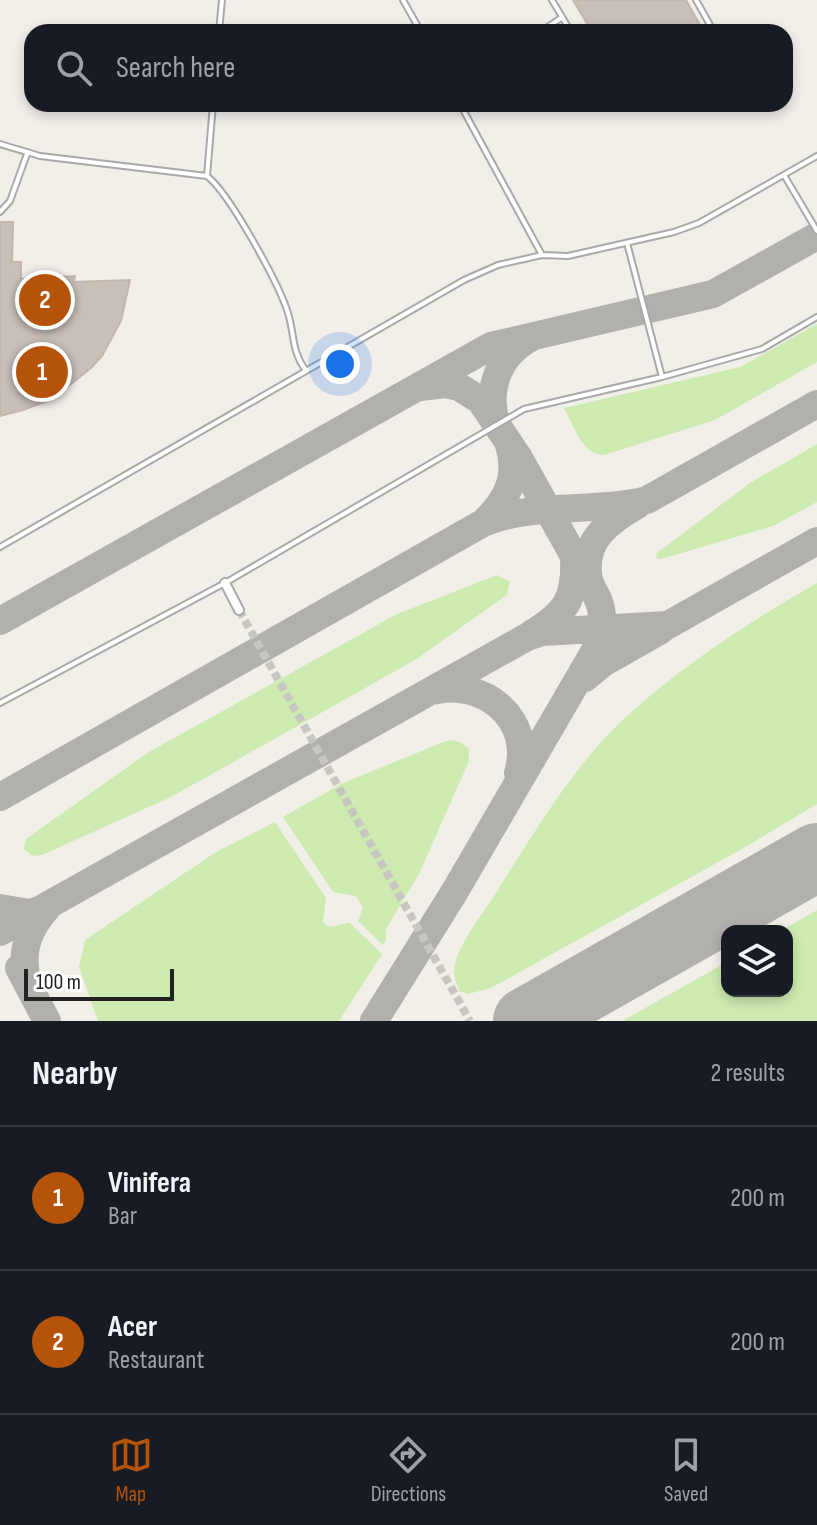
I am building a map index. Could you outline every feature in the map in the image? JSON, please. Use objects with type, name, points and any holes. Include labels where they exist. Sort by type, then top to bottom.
[{"type":"street","points":[[225,583],[239,610]]},
{"type":"lane","points":[[220,24],[222,0]]},
{"type":"lane","points":[[403,0],[416,24]]},
{"type":"lane","points":[[552,0],[566,24]]},
{"type":"lane","points":[[696,0],[710,24]]},
{"type":"lane","points":[[552,24],[562,17]]},
{"type":"lane","points":[[207,176],[212,112]]},
{"type":"lane","points":[[465,112],[542,255]]},
{"type":"lane","points":[[0,144],[27,154],[207,176],[228,198],[280,294],[288,314],[293,346],[306,371]]},
{"type":"lane","points":[[0,212],[10,201],[27,154]]},
{"type":"lane","points":[[0,547],[464,280],[498,265],[542,255],[568,256],[674,232],[699,223],[817,156]]},
{"type":"lane","points":[[784,175],[817,231]]},
{"type":"lane","points":[[627,243],[662,377]]},
{"type":"lane","points":[[0,703],[225,583],[524,409],[662,377],[762,349],[817,317]]},
{"type":"green space","points":[[817,324],[817,362],[715,420],[604,455],[596,454],[584,445],[564,408],[740,367]]},
{"type":"green space","points":[[817,444],[817,502],[773,526],[656,558],[657,553],[750,483]]},
{"type":"green space","points":[[497,575],[510,582],[507,595],[415,660],[171,797],[42,855],[32,856],[24,849],[26,839],[147,753],[397,614]]},
{"type":"green space","points":[[817,583],[817,804],[491,988],[468,994],[459,991],[454,973],[458,953],[540,823],[590,755],[627,716],[694,661]]},
{"type":"green space","points":[[454,740],[469,749],[469,761],[419,874],[386,929],[383,945],[358,921],[363,908],[356,896],[333,892],[283,817],[343,783]]},
{"type":"green space","points":[[275,822],[326,898],[323,922],[333,926],[350,923],[382,954],[339,1021],[98,1021],[79,967],[85,940],[216,852]]},
{"type":"green space","points":[[817,910],[817,1021],[622,1021],[721,965],[721,997],[793,997],[791,925]]},
{"type":"building","points":[[573,0],[686,0],[700,24],[587,24]]},
{"type":"building","points":[[0,222],[13,222],[12,262],[21,262],[21,279],[75,276],[74,282],[130,280],[121,321],[102,356],[91,368],[52,399],[0,416]]},
{"type":"taxiway","points":[[0,621],[491,346],[713,294],[817,236]]},
{"type":"taxiway","points":[[496,423],[493,397],[498,373],[511,353],[532,337]]},
{"type":"taxiway","points":[[420,387],[445,384],[459,387],[480,400],[519,458],[589,583]]},
{"type":"taxiway","points":[[0,797],[483,523],[523,512],[647,500],[817,404]]},
{"type":"taxiway","points":[[483,523],[499,506],[509,488],[513,468],[509,445]]},
{"type":"taxiway","points":[[374,1021],[455,891],[597,647],[602,615],[588,576],[590,550],[609,524],[637,505]]},
{"type":"taxiway","points":[[0,932],[527,637],[542,632],[668,625],[817,541]]},
{"type":"taxiway","points":[[531,634],[553,619],[567,603],[573,583],[574,556]]},
{"type":"taxiway","points":[[585,678],[603,663],[661,630]]},
{"type":"taxiway","points":[[433,691],[470,691],[487,697],[501,707],[512,720],[519,736],[521,754],[518,773]]},
{"type":"taxiway","points":[[0,908],[29,913],[47,908],[27,943],[25,962],[28,984]]},
{"type":"taxiway","points":[[19,968],[47,1021]]},
{"type":"runway","points":[[527,1021],[817,857]]},
{"type":"tunnel","points":[[239,610],[470,1021]]},
{"type":"place","name":"Acer","points":[[45,300]]},
{"type":"place","name":"Vinifera","points":[[42,372]]}]
